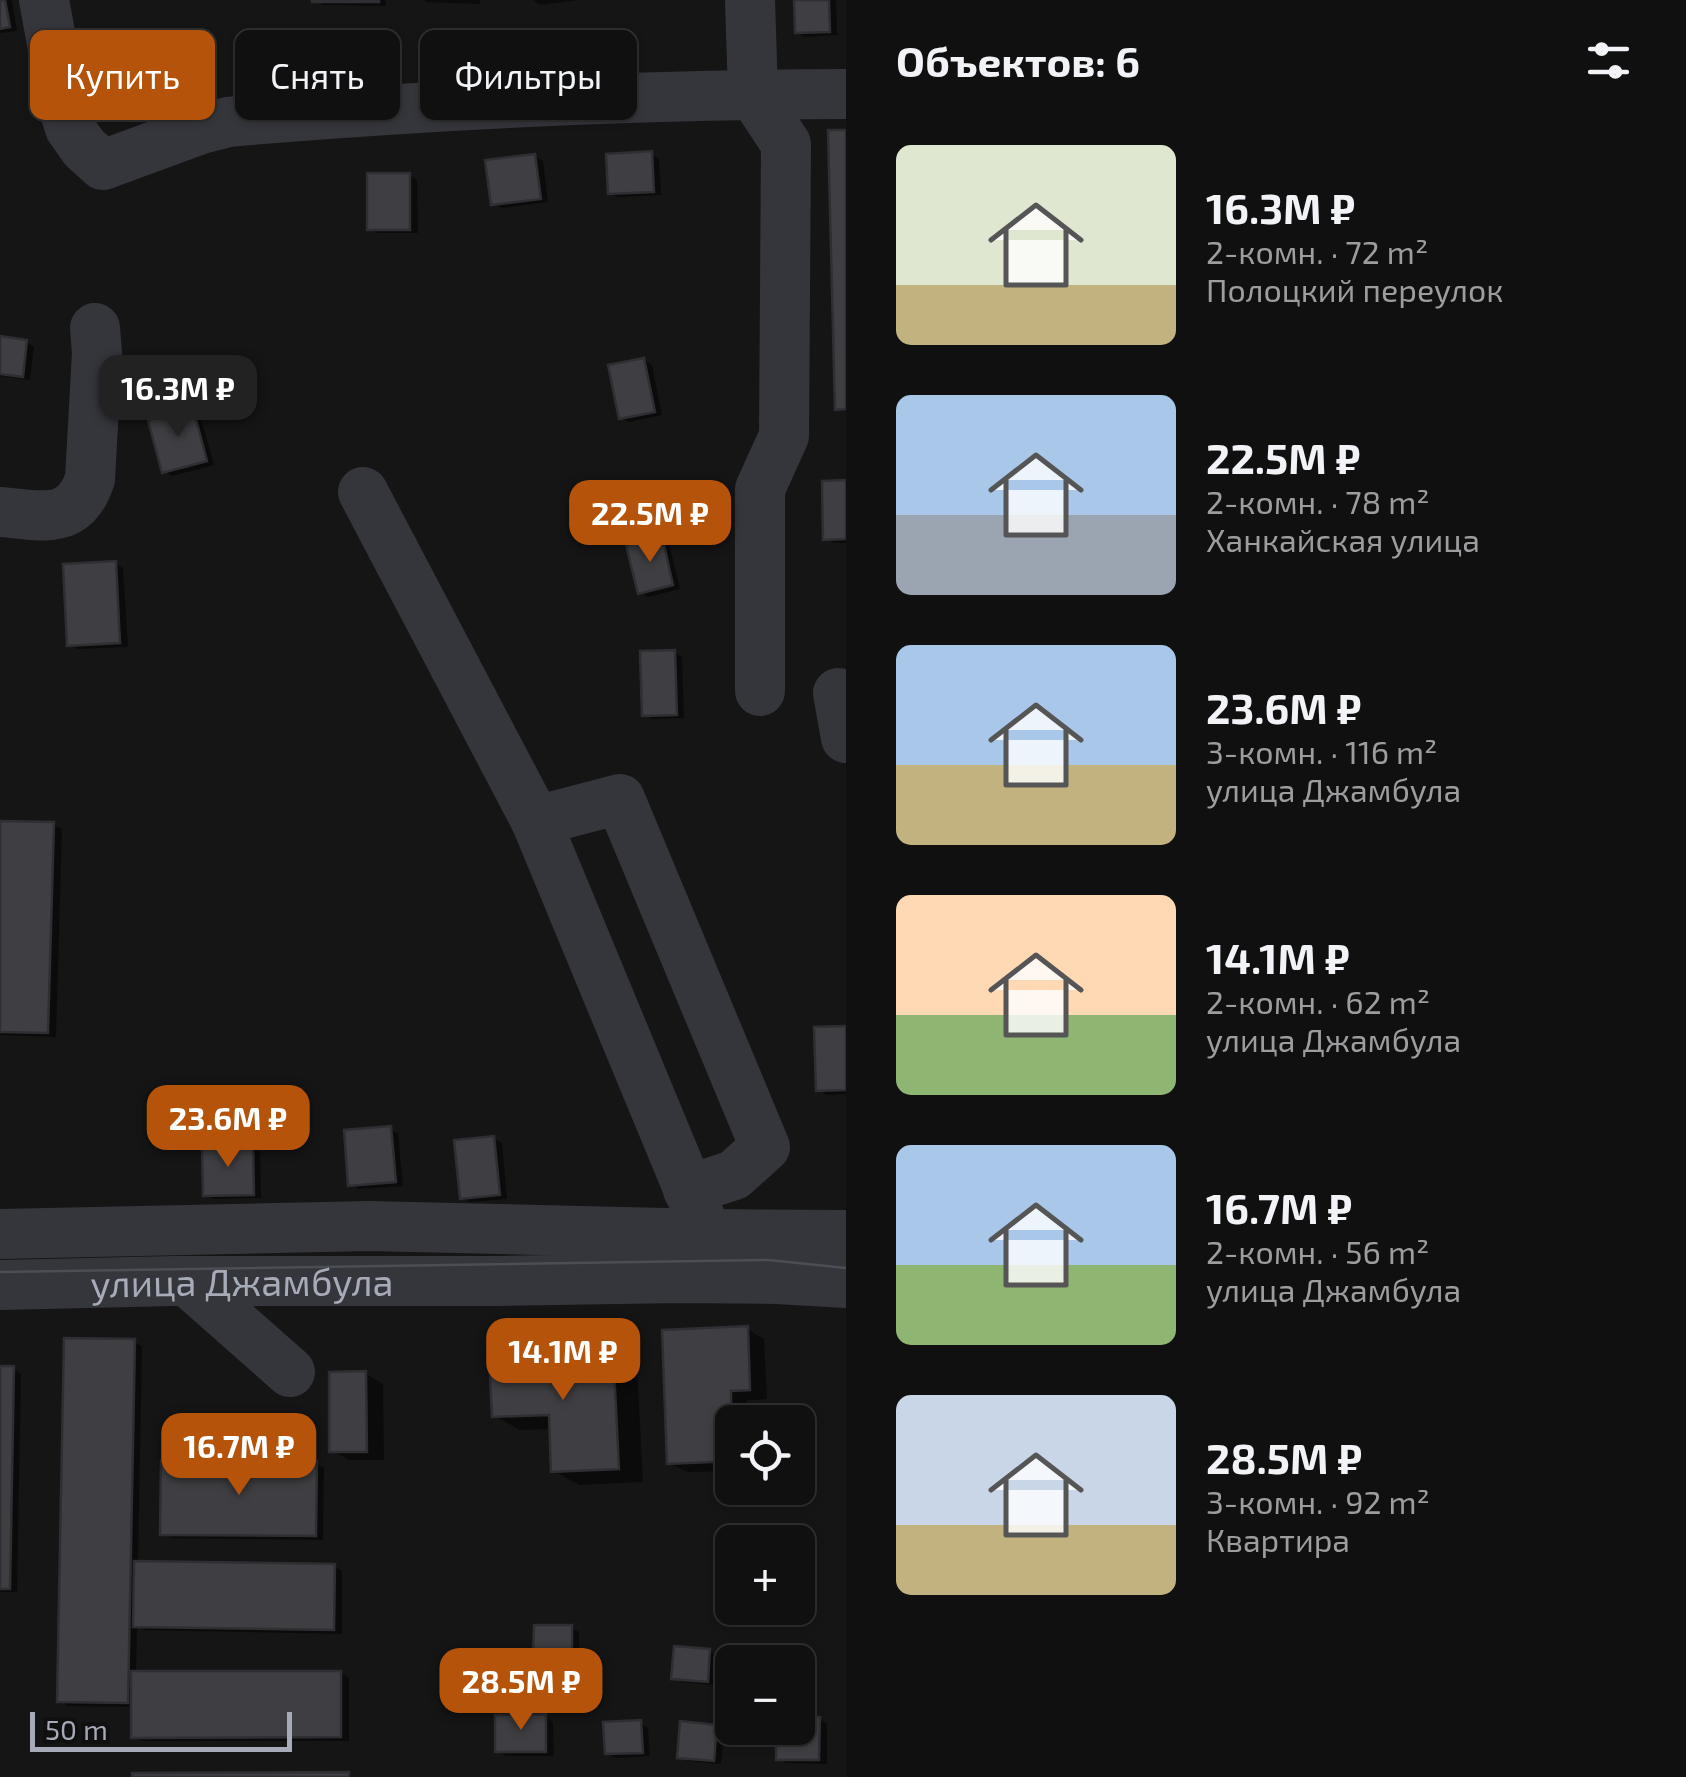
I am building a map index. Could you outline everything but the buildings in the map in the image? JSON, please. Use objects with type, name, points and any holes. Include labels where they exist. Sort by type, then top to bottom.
[{"type":"street","points":[[44,0],[70,128],[103,165],[228,122],[409,107],[846,94]]},
{"type":"street","points":[[750,0],[752,94],[786,144],[784,436],[760,489],[760,691]]},
{"type":"street","points":[[0,512],[55,516],[84,496],[90,479],[94,328]]},
{"type":"street","points":[[363,492],[536,821],[697,1212],[764,1147],[750,1110],[620,798],[536,821]]},
{"type":"street","name":"улица Джамбула","points":[[0,1234],[368,1226],[697,1212],[846,1234]]},
{"type":"street","name":"улица Джамбула","points":[[0,1285],[699,1278],[846,1282]]},
{"type":"street","points":[[186,1281],[290,1372]]},
{"type":"tram line","points":[[0,1272],[769,1260],[846,1268]]}]
